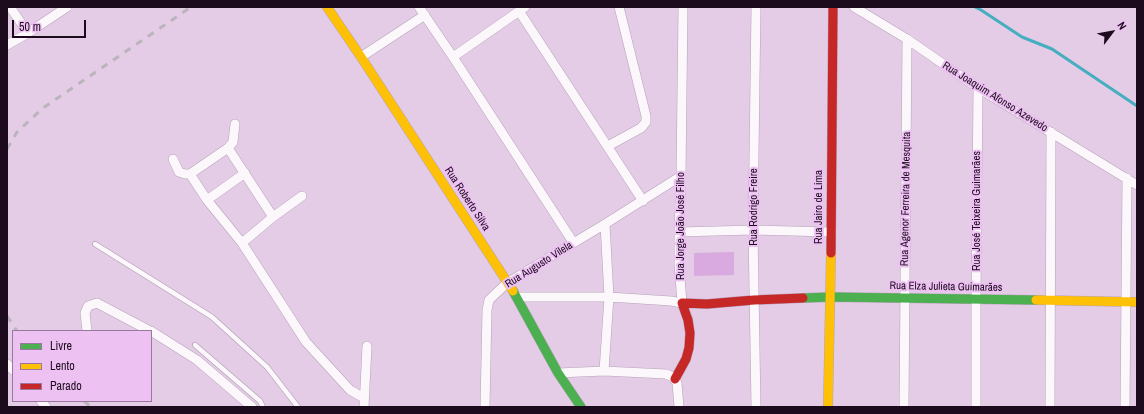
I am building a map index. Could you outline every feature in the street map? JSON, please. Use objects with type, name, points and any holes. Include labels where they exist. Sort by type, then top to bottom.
[{"type":"street","points":[[10,7],[28,33]]},
{"type":"street","points":[[7,45],[67,7]]},
{"type":"street","name":"Rua Roberto Silva","points":[[327,7],[517,297],[558,374],[581,407]]},
{"type":"street","points":[[419,7],[573,242]]},
{"type":"street","points":[[608,146],[641,128],[646,122],[646,116],[619,7]]},
{"type":"street","name":"Rua Jorge João José Filho","points":[[682,303],[679,264],[679,232],[683,7]]},
{"type":"street","name":"Rua Rodrigo Freire","points":[[756,7],[753,230],[756,407]]},
{"type":"street","name":"Rua Jairo de Lima","points":[[828,407],[831,297],[833,7]]},
{"type":"street","name":"Rua Joaquim Afonso Azevedo","points":[[854,7],[907,39],[978,88],[1137,185]]},
{"type":"street","points":[[453,57],[522,9],[642,201]]},
{"type":"street","points":[[361,57],[425,15]]},
{"type":"street","name":"Rua Agenor Ferreira de Mesquita","points":[[904,407],[907,39]]},
{"type":"street","name":"Rua José Teixeira Guimarães","points":[[976,407],[978,88]]},
{"type":"street","points":[[173,159],[179,172],[190,174],[228,148],[233,142],[235,124]]},
{"type":"street","points":[[1050,407],[1051,132]]},
{"type":"street","points":[[228,148],[273,217]]},
{"type":"street","points":[[207,200],[245,173]]},
{"type":"street","points":[[190,174],[207,200],[242,243],[306,342],[350,390],[364,402]]},
{"type":"street","name":"Rua Augusto Vilela","points":[[485,407],[487,310],[489,300],[507,283],[681,176]]},
{"type":"street","points":[[1125,407],[1126,178]]},
{"type":"street","points":[[242,243],[273,217],[302,196]]},
{"type":"street","points":[[604,371],[609,297],[605,224]]},
{"type":"street","points":[[679,232],[753,230],[831,232]]},
{"type":"street","points":[[517,297],[609,297],[661,300],[682,303],[688,320],[690,333],[689,348],[686,359],[675,379]]},
{"type":"street","name":"Rua Elza Julieta Guimarães","points":[[682,303],[707,304],[754,300],[831,297],[1137,302]]},
{"type":"street","points":[[87,330],[85,313],[88,306],[97,303],[149,330]]},
{"type":"street","points":[[152,332],[196,360],[252,407]]},
{"type":"street","points":[[364,402],[367,346]]},
{"type":"street","points":[[558,374],[604,371],[666,374],[675,379],[678,386],[679,407]]},
{"type":"lane","points":[[95,244],[212,317],[267,367],[298,407]]},
{"type":"lane","points":[[195,345],[260,401],[263,407]]},
{"type":"shaded area","points":[[734,252],[734,275],[694,276],[694,253]]},
{"type":"waterway","points":[[975,7],[1022,37],[1052,49],[1137,106]]},
{"type":"railway","points":[[7,149],[17,132],[43,108],[191,7]]},
{"type":"railway","points":[[7,316],[16,330]]},
{"type":"railway","points":[[85,402],[91,407]]},
{"type":"traffic: fast","points":[[513,291],[558,373],[581,407]]},
{"type":"traffic: fast","points":[[803,298],[831,297],[1036,300]]},
{"type":"traffic: slow","points":[[327,7],[513,291]]},
{"type":"traffic: slow","points":[[828,407],[831,253]]},
{"type":"traffic: slow","points":[[1036,300],[1137,302]]},
{"type":"traffic: jam","points":[[831,253],[833,7]]},
{"type":"traffic: jam","points":[[675,379],[686,359],[689,348],[690,333],[688,320],[682,303],[707,304],[803,298]]}]
